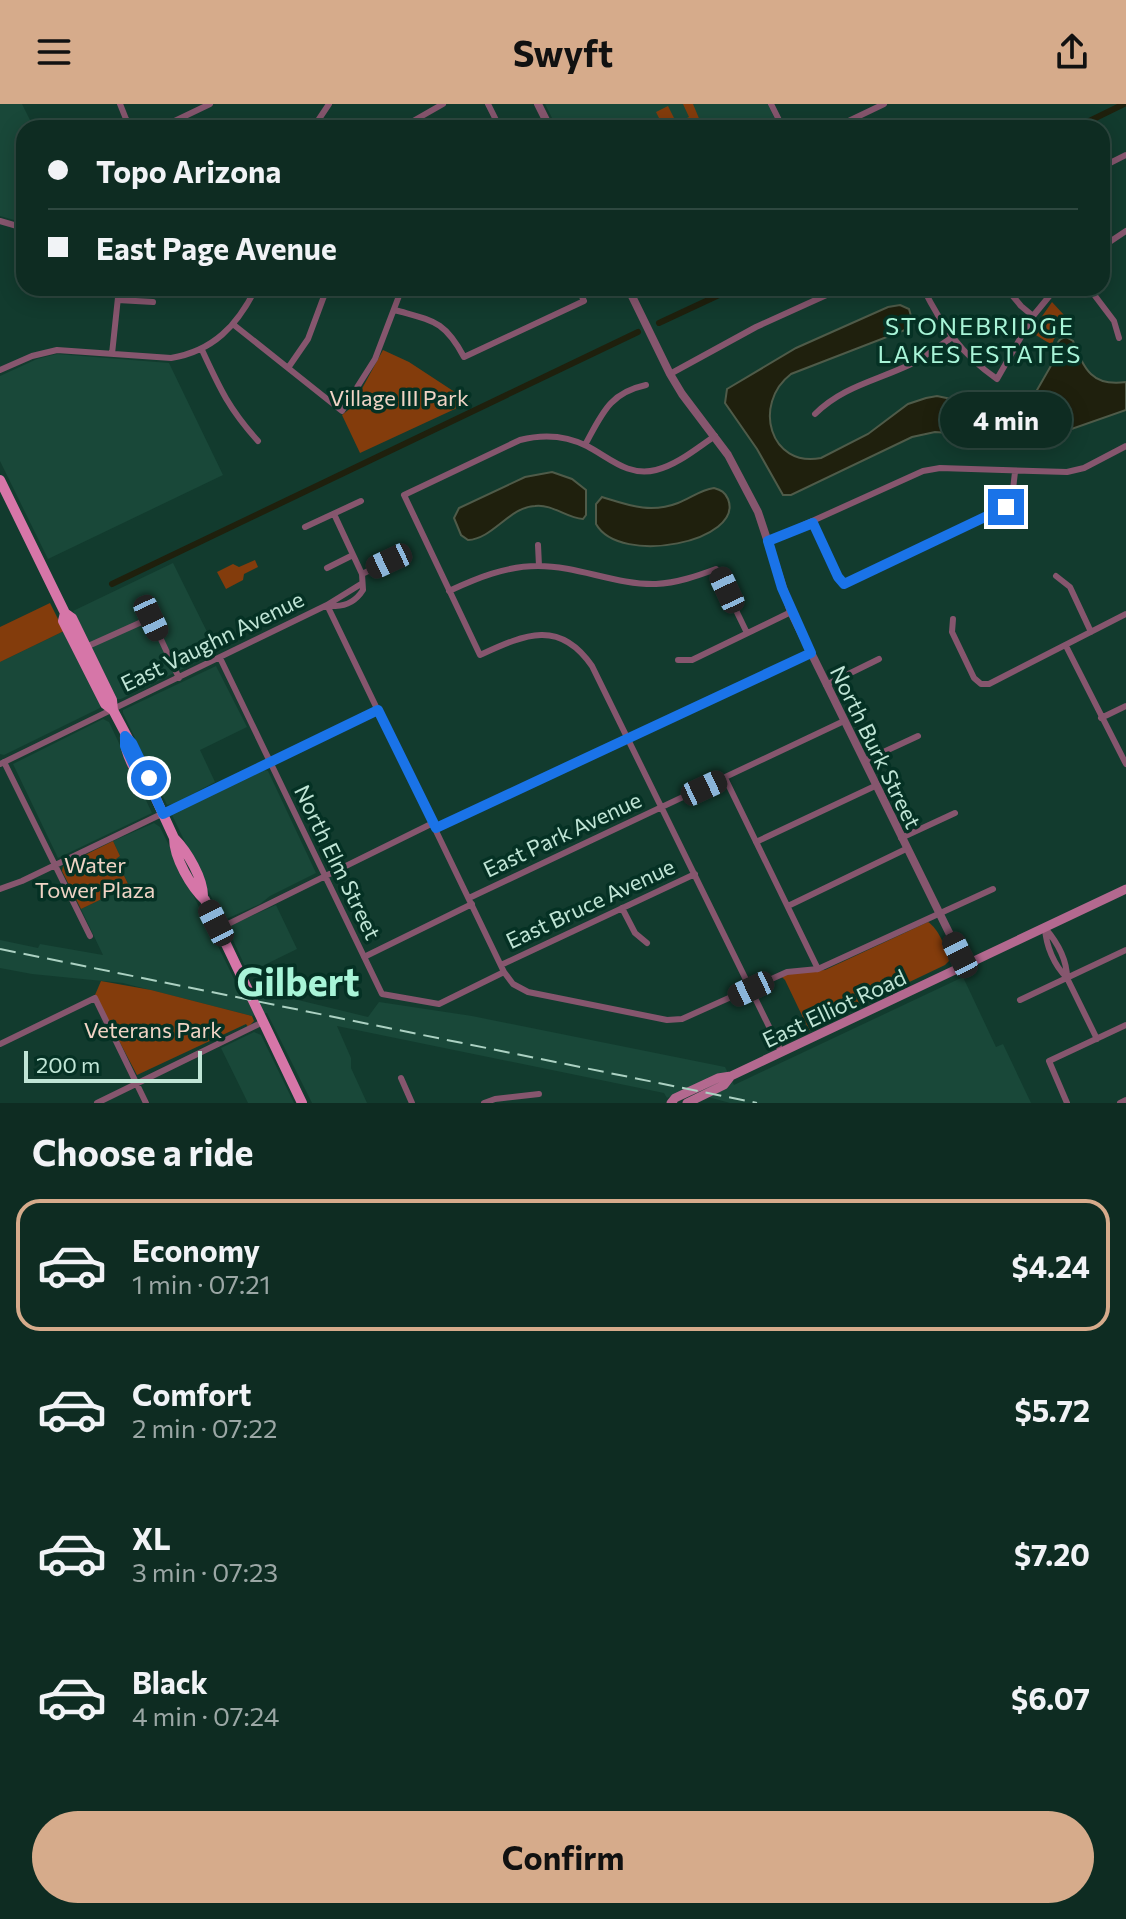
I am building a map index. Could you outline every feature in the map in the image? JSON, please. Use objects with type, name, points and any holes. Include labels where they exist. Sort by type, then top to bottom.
[{"type":"main road","points":[[0,480],[65,613],[72,618],[112,700],[113,710],[125,736],[125,746],[136,770],[142,782],[151,788],[196,894],[203,898],[302,1103]]},
{"type":"main road","points":[[65,613],[63,621],[105,704],[113,710]]},
{"type":"main road","name":"East Elliot Road","points":[[671,1103],[675,1098],[782,1053],[1126,889]]},
{"type":"main road","name":"East Elliot Road","points":[[687,1103],[724,1085],[731,1076]]},
{"type":"street","points":[[177,120],[210,104]]},
{"type":"street","points":[[415,120],[443,104]]},
{"type":"street","points":[[851,120],[884,104]]},
{"type":"street","points":[[112,354],[118,296]]},
{"type":"street","points":[[0,370],[43,352],[57,350],[171,358],[202,350],[234,325],[251,296]]},
{"type":"street","points":[[288,368],[308,339],[324,296]]},
{"type":"street","points":[[234,325],[342,411],[375,359],[399,296]]},
{"type":"street","points":[[395,310],[443,327],[452,335],[464,357],[584,301],[582,296]]},
{"type":"street","name":"North Burk Street","points":[[632,296],[670,374],[736,468],[758,512],[791,612],[965,965]]},
{"type":"street","points":[[670,374],[756,327],[824,296]]},
{"type":"street","points":[[927,296],[951,338],[981,368],[997,379],[1033,316],[1049,296]]},
{"type":"street","points":[[1013,296],[1033,316]]},
{"type":"street","points":[[1095,296],[1114,321],[1119,338]]},
{"type":"street","points":[[118,300],[153,302]]},
{"type":"street","points":[[815,414],[852,386],[907,365],[951,338]]},
{"type":"street","points":[[202,350],[230,408],[258,441]]},
{"type":"street","points":[[585,445],[616,396],[646,385]]},
{"type":"street","points":[[715,436],[669,465],[641,472],[626,470],[585,445],[546,436],[520,440],[404,495],[480,655],[535,633],[565,640],[579,649],[592,666],[782,1053]]},
{"type":"street","points":[[768,541],[923,471],[940,468],[1067,472],[1084,468],[1126,446]]},
{"type":"street","points":[[813,523],[844,584],[1006,507],[1012,498],[1015,472]]},
{"type":"street","points":[[305,527],[361,501]]},
{"type":"street","points":[[334,514],[362,574],[389,561]]},
{"type":"street","points":[[538,545],[539,566]]},
{"type":"street","points":[[327,568],[353,555]]},
{"type":"street","points":[[449,591],[492,573],[539,566],[656,584],[716,569],[747,633]]},
{"type":"street","name":"East Vaughn Avenue","points":[[2,763],[327,605],[361,584],[362,574]]},
{"type":"street","points":[[1056,576],[1070,587],[1091,632]]},
{"type":"street","points":[[327,605],[503,969],[513,984],[528,992],[667,1020],[694,1015],[787,972],[818,969],[993,889]]},
{"type":"street","points":[[678,660],[692,660],[791,612]]},
{"type":"street","points":[[953,619],[952,632],[974,678],[981,684],[989,684],[1126,614]]},
{"type":"street","points":[[86,647],[153,617],[179,678]]},
{"type":"street","points":[[1066,646],[1126,764]]},
{"type":"street","points":[[218,929],[325,876],[811,653]]},
{"type":"street","name":"North Elm Street","points":[[220,658],[382,994]]},
{"type":"street","points":[[826,685],[879,659]]},
{"type":"street","points":[[1101,718],[1126,706]]},
{"type":"street","points":[[0,889],[55,866],[378,710]]},
{"type":"street","name":"East Park Avenue","points":[[364,957],[471,901],[844,721]]},
{"type":"street","points":[[864,761],[918,736]]},
{"type":"street","points":[[2,763],[90,936]]},
{"type":"street","points":[[725,778],[818,969]]},
{"type":"street","points":[[756,842],[875,786]]},
{"type":"street","points":[[901,838],[955,813]]},
{"type":"street","points":[[788,906],[906,849]]},
{"type":"street","name":"East Bruce Avenue","points":[[382,994],[439,1004],[622,908],[695,874]]},
{"type":"street","points":[[622,908],[635,933],[647,943]]},
{"type":"street","points":[[1045,928],[1053,937],[1067,967],[1067,978],[1097,1039]]},
{"type":"street","points":[[1020,1000],[1126,950]]},
{"type":"street","points":[[0,1044],[95,998],[146,1103]]},
{"type":"street","points":[[97,1103],[263,1022]]},
{"type":"street","points":[[1067,1103],[1049,1061],[1126,1025]]},
{"type":"street","points":[[401,1078],[412,1103]]},
{"type":"street","points":[[484,1103],[539,1094]]},
{"type":"street","points":[[1120,1103],[1126,1100]]},
{"type":"shaded area","points":[[0,104],[22,104],[30,120],[16,120],[16,221],[0,216]]},
{"type":"shaded area","points":[[545,104],[768,104],[775,120],[553,120]]},
{"type":"shaded area","points":[[900,305],[909,309],[911,316],[905,330],[791,374],[779,387],[772,401],[770,416],[772,431],[779,444],[789,453],[803,458],[821,458],[868,434],[908,404],[937,396],[956,400],[988,418],[993,424],[991,430],[980,435],[935,432],[912,437],[791,495],[783,495],[757,449],[725,403],[727,389],[796,348],[888,307]]},
{"type":"shaded area","points":[[1066,337],[1073,341],[1090,374],[1104,382],[1126,382],[1126,410],[1063,432],[1027,432],[1021,418],[1056,357],[1058,342]]},
{"type":"shaded area","points":[[57,354],[169,363],[223,475],[48,559],[0,461],[0,376],[37,359]]},
{"type":"shaded area","points":[[552,472],[572,479],[586,490],[586,515],[583,519],[548,507],[535,506],[517,512],[477,538],[468,540],[461,535],[454,518],[459,508],[525,477]]},
{"type":"shaded area","points":[[714,488],[727,497],[728,514],[718,527],[700,537],[653,546],[629,544],[609,537],[596,524],[596,504],[602,497],[639,507],[658,508]]},
{"type":"shaded area","points":[[173,563],[217,652],[117,699],[73,611]]},
{"type":"shaded area","points":[[64,631],[100,708],[4,755],[0,754],[0,662]]},
{"type":"shaded area","points":[[216,666],[247,727],[200,750],[215,782],[167,805],[123,710]]},
{"type":"shaded area","points":[[103,719],[109,722],[152,813],[58,858],[13,764]]},
{"type":"shaded area","points":[[264,770],[268,771],[316,873],[224,920],[172,815],[174,811]]},
{"type":"shaded area","points":[[154,823],[160,827],[237,985],[368,1017],[379,1002],[472,1016],[725,1067],[734,1085],[963,977],[996,1047],[1003,1044],[1031,1103],[730,1103],[683,1090],[667,1098],[664,1093],[337,1026],[367,1103],[312,1103],[267,1013],[252,1016],[123,983],[0,968],[0,940],[38,948],[40,944],[103,955],[81,909],[129,886],[116,859],[120,856],[113,841]]},
{"type":"shaded area","points":[[276,905],[297,949],[248,973],[229,926]]},
{"type":"shaded area","points":[[254,1032],[261,1035],[294,1103],[248,1103],[221,1048]]},
{"type":"green space","points":[[683,104],[693,104],[700,120],[685,120],[689,117]]},
{"type":"green space","points":[[668,106],[675,120],[660,120],[656,112]]},
{"type":"green space","points":[[1052,302],[1064,315],[1067,334],[1060,333],[1052,345],[1031,332]]},
{"type":"green space","name":"Village III Park","points":[[383,350],[409,362],[470,402],[360,453],[342,415],[352,407]]},
{"type":"green space","points":[[255,560],[258,567],[226,589],[217,572],[233,564],[239,567]]},
{"type":"green space","points":[[50,603],[64,631],[0,662],[0,627]]},
{"type":"green space","name":"Water Tower Plaza","points":[[113,841],[120,856],[116,859],[129,886],[81,909],[62,871],[63,866]]},
{"type":"green space","points":[[928,922],[944,945],[949,961],[945,965],[809,1030],[781,976],[825,970]]},
{"type":"green space","name":"Veterans Park","points":[[101,981],[151,990],[252,1016],[254,1021],[248,1027],[246,1024],[137,1075],[95,995]]},
{"type":"waterway","points":[[1091,120],[1124,104]]},
{"type":"waterway","points":[[659,323],[717,296]]},
{"type":"waterway","points":[[112,584],[638,332]]},
{"type":"railway","points":[[0,949],[757,1103]]},
{"type":"district","name":"STONEBRIDGE LAKES ESTATES","points":[[980,339]]},
{"type":"district","name":"Gilbert","points":[[298,980]]},
{"type":"route","points":[[149,778],[132,743],[125,736],[125,746],[142,782],[151,788],[163,814],[378,710],[436,828],[811,653],[791,612],[768,541],[813,523],[844,584],[1006,507]]}]
